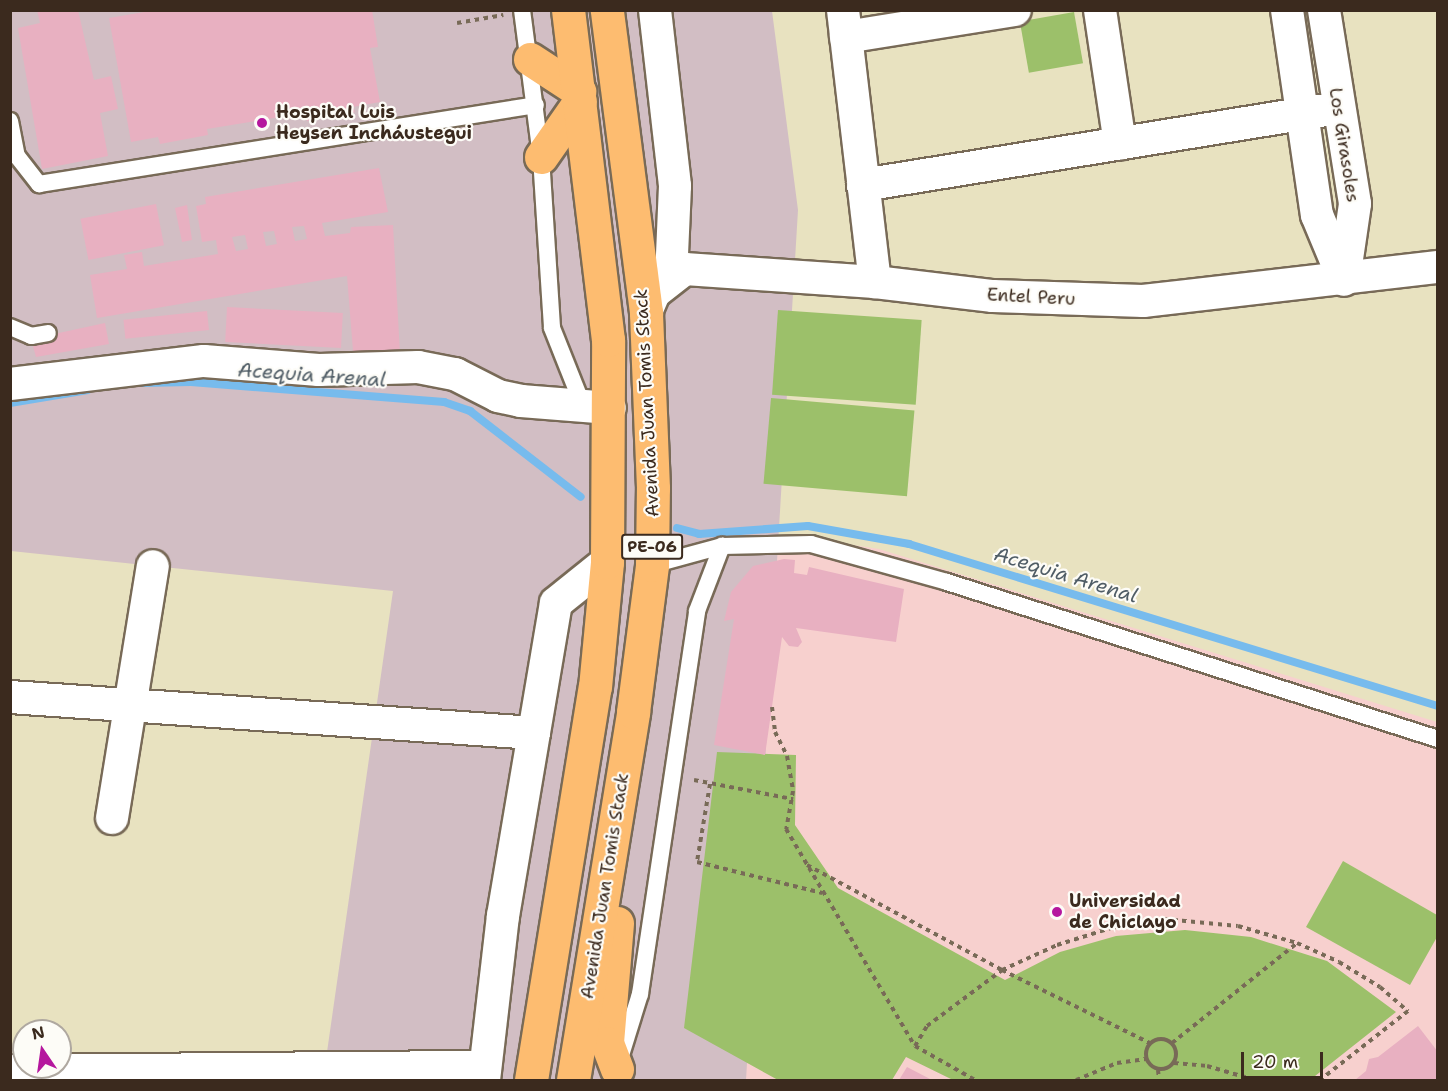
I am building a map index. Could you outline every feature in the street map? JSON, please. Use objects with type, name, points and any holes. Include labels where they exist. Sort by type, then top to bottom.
[{"type":"main road","name":"Avenida Juan Tomis Stack","points":[[531,1080],[595,687],[606,562],[597,407],[608,340],[568,10]]},
{"type":"main road","name":"Avenida Juan Tomis Stack","points":[[573,1080],[614,831],[652,565],[653,488],[646,312],[607,10]]},
{"type":"main road","points":[[530,59],[580,96],[541,157]]},
{"type":"main road","points":[[614,831],[616,971],[607,1043],[616,1075]]},
{"type":"street","name":"Avenida Juan Tomis Stack","points":[[655,10],[675,186],[671,276]]},
{"type":"street","points":[[875,282],[845,24],[1015,10]]},
{"type":"street","points":[[1100,10],[1120,144]]},
{"type":"street","points":[[1287,10],[1317,214],[1344,280]]},
{"type":"street","name":"Los Girasoles","points":[[1324,10],[1355,204],[1344,280]]},
{"type":"street","points":[[863,185],[1120,144],[1302,111],[1338,108]]},
{"type":"street","name":"Entel Peru","points":[[671,276],[685,269],[875,282],[993,296],[1143,301],[1344,280],[1437,267]]},
{"type":"street","points":[[646,312],[654,293],[671,276]]},
{"type":"street","points":[[10,384],[204,360],[329,370],[417,366],[455,374],[498,396],[521,401],[597,407]]},
{"type":"street","points":[[10,1071],[484,1074],[503,916],[556,603],[606,562]]},
{"type":"street","points":[[112,818],[153,566]]},
{"type":"street","points":[[10,697],[534,733]]},
{"type":"lane","points":[[522,11],[541,157],[552,328],[597,407]]},
{"type":"lane","points":[[10,121],[17,156],[39,184],[536,105]]},
{"type":"lane","points":[[10,327],[31,336],[48,333]]},
{"type":"lane","points":[[652,565],[722,546],[811,544],[867,559],[1437,739]]},
{"type":"lane","points":[[616,1075],[640,993],[697,611],[722,546]]},
{"type":"path","points":[[457,23],[522,11]]},
{"type":"path","points":[[772,707],[775,732],[787,756],[793,799],[786,829],[915,1046],[975,1080]]},
{"type":"path","points":[[671,774],[710,784],[793,799]]},
{"type":"path","points":[[710,784],[697,862],[823,893]]},
{"type":"path","points":[[807,865],[1002,970],[1150,1043],[1165,1039],[1176,1049],[1174,1063]]},
{"type":"path","points":[[915,1046],[927,1026],[1002,970],[1057,945],[1111,928],[1164,919],[1238,926],[1297,943],[1339,962],[1380,987],[1408,1011],[1320,1080]]},
{"type":"path","points":[[1172,1043],[1297,943]]},
{"type":"path","points":[[1146,1059],[1150,1043]]},
{"type":"path","points":[[1146,1059],[1158,1070],[1159,1080]]},
{"type":"path","points":[[1076,1080],[1117,1063],[1146,1059]]},
{"type":"path","points":[[1158,1070],[1174,1063],[1207,1066],[1255,1080]]},
{"type":"shaded area","points":[[11,11],[772,11],[798,210],[746,1080],[323,1080],[393,591],[11,551]]},
{"type":"shaded area","name":"Universidad de Chiclayo","points":[[752,534],[786,535],[879,549],[1437,722],[1437,1080],[741,1080]]},
{"type":"green space","points":[[1074,12],[1083,63],[1029,73],[1020,22]]},
{"type":"green space","points":[[778,310],[922,320],[916,405],[772,395]]},
{"type":"green space","points":[[771,398],[914,411],[907,496],[764,484]]},
{"type":"green space","points":[[717,752],[796,755],[795,825],[838,888],[1005,980],[1060,952],[1116,936],[1185,930],[1251,937],[1327,961],[1396,1012],[1310,1080],[953,1080],[906,1057],[892,1080],[778,1080],[684,1028]]},
{"type":"green space","points":[[1343,861],[1437,915],[1437,937],[1410,985],[1306,927]]},
{"type":"building","points":[[37,10],[78,10],[94,80],[111,76],[118,109],[100,113],[108,156],[42,169],[18,28],[40,23]]},
{"type":"building","points":[[156,10],[372,10],[378,47],[370,48],[380,102],[353,107],[355,112],[307,121],[305,113],[207,129],[208,135],[160,144],[158,137],[131,142],[109,18]]},
{"type":"building","points":[[379,168],[388,212],[322,223],[325,236],[350,233],[351,227],[393,225],[400,354],[353,351],[347,276],[97,318],[90,275],[127,269],[124,255],[142,252],[144,266],[218,254],[216,240],[202,242],[196,206],[206,204],[205,197]],"holes":[[[304,226],[307,239],[295,241],[292,227]],[[274,231],[277,244],[266,246],[263,232]],[[245,235],[248,249],[236,251],[232,237]]]},
{"type":"building","points":[[156,204],[164,245],[88,260],[80,219]]},
{"type":"building","points":[[187,205],[192,240],[182,242],[175,208]]},
{"type":"building","points":[[227,307],[343,313],[341,348],[225,342]]},
{"type":"building","points":[[207,311],[209,330],[125,339],[123,320]]},
{"type":"building","points":[[105,323],[109,344],[36,357],[31,339]]},
{"type":"building","points":[[784,559],[795,560],[794,573],[807,575],[809,567],[904,589],[896,642],[796,628],[802,642],[798,647],[789,646],[782,637],[765,755],[714,745],[734,619],[724,621],[731,592],[753,566]]},
{"type":"building","points":[[1418,1026],[1438,1052],[1438,1080],[1355,1080],[1366,1071],[1369,1059],[1378,1057]]},
{"type":"building","points":[[907,1067],[932,1080],[899,1080]]},
{"type":"waterway","name":"Acequia Arenal","points":[[143,383],[191,382],[444,402],[470,411],[581,497]]},
{"type":"waterway","name":"Acequia Arenal","points":[[10,403],[88,390]]},
{"type":"waterway","name":"Acequia Arenal","points":[[677,528],[699,534],[808,526],[909,544],[1438,706]]},
{"type":"place","name":"Hospital Luis Heysen Incháustegui","points":[[262,123]]},
{"type":"place","name":"Universidad de Chiclayo","points":[[1057,912]]}]
